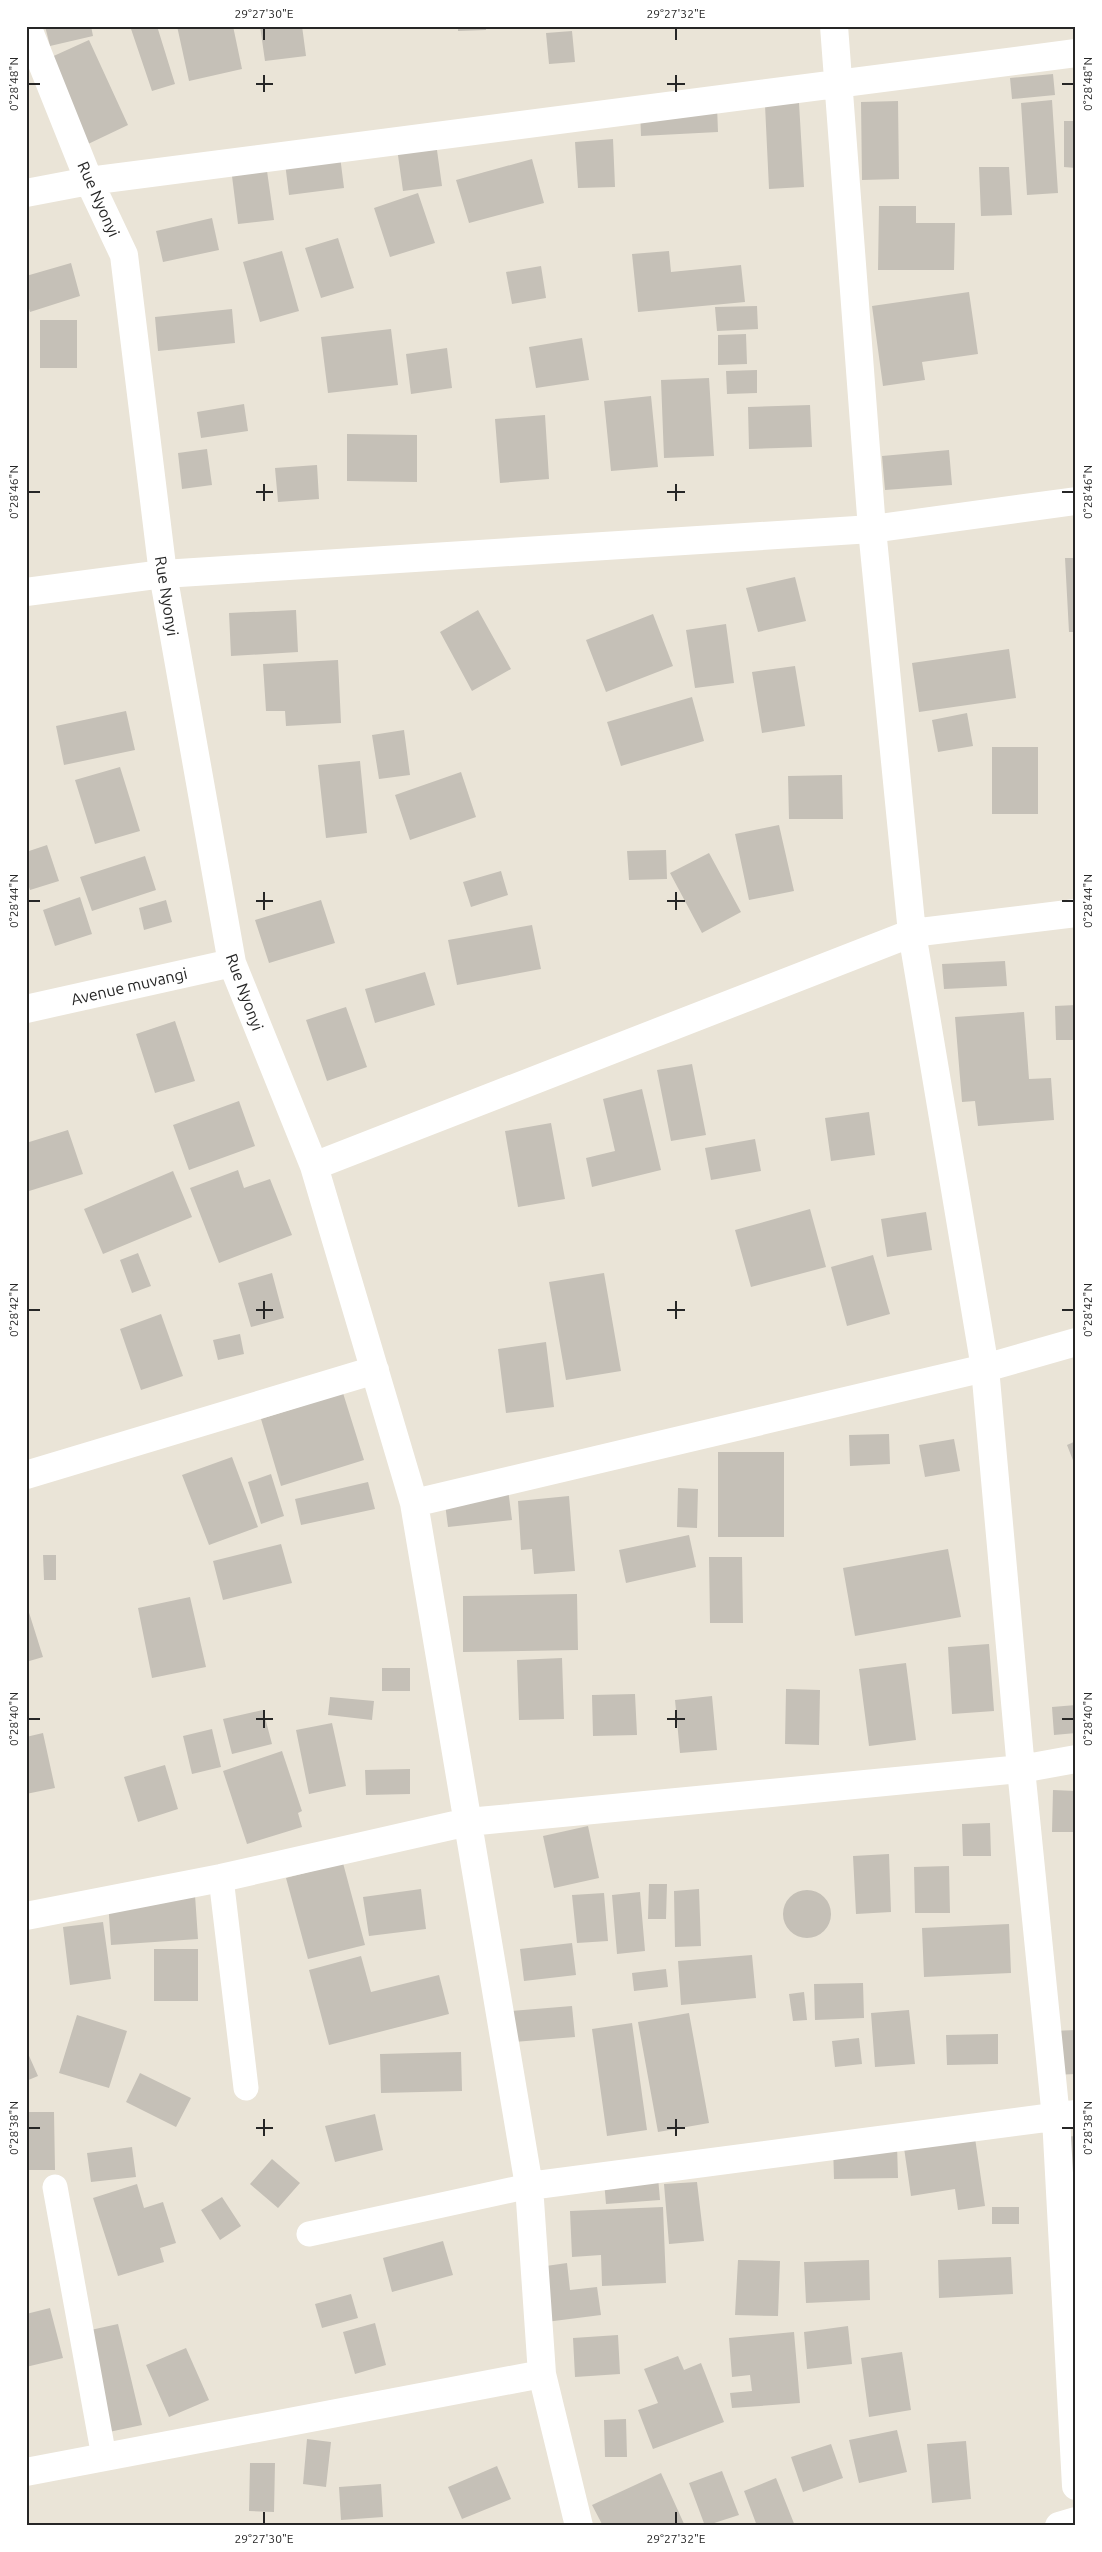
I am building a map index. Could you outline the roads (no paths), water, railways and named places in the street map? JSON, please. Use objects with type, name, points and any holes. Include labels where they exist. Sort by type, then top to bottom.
[{"type":"street","name":"Rue Nyonyi","points":[[27,26],[89,181],[124,255],[163,574],[232,963],[314,1166],[414,1503],[529,2186],[542,2374],[579,2526]]},
{"type":"street","points":[[834,26],[872,529],[912,933],[985,1368],[1021,1769],[1066,2116],[1076,2486]]},
{"type":"street","points":[[26,193],[89,181],[1076,53]]},
{"type":"street","points":[[26,592],[163,574],[872,529],[1076,501]]},
{"type":"street","points":[[314,1166],[912,933],[1076,913]]},
{"type":"street","name":"Avenue muvangi","points":[[26,1009],[232,963]]},
{"type":"street","points":[[414,1503],[985,1368],[1076,1342]]},
{"type":"street","points":[[26,1475],[375,1370]]},
{"type":"street","points":[[26,1916],[220,1878],[468,1822],[1021,1769],[1076,1759]]},
{"type":"street","points":[[529,2186],[1066,2116]]},
{"type":"street","points":[[26,2472],[542,2374]]},
{"type":"street","points":[[1059,2526],[1076,2521]]},
{"type":"lane","points":[[220,1878],[246,2088]]},
{"type":"lane","points":[[309,2234],[529,2186]]},
{"type":"lane","points":[[55,2187],[104,2458]]}]
